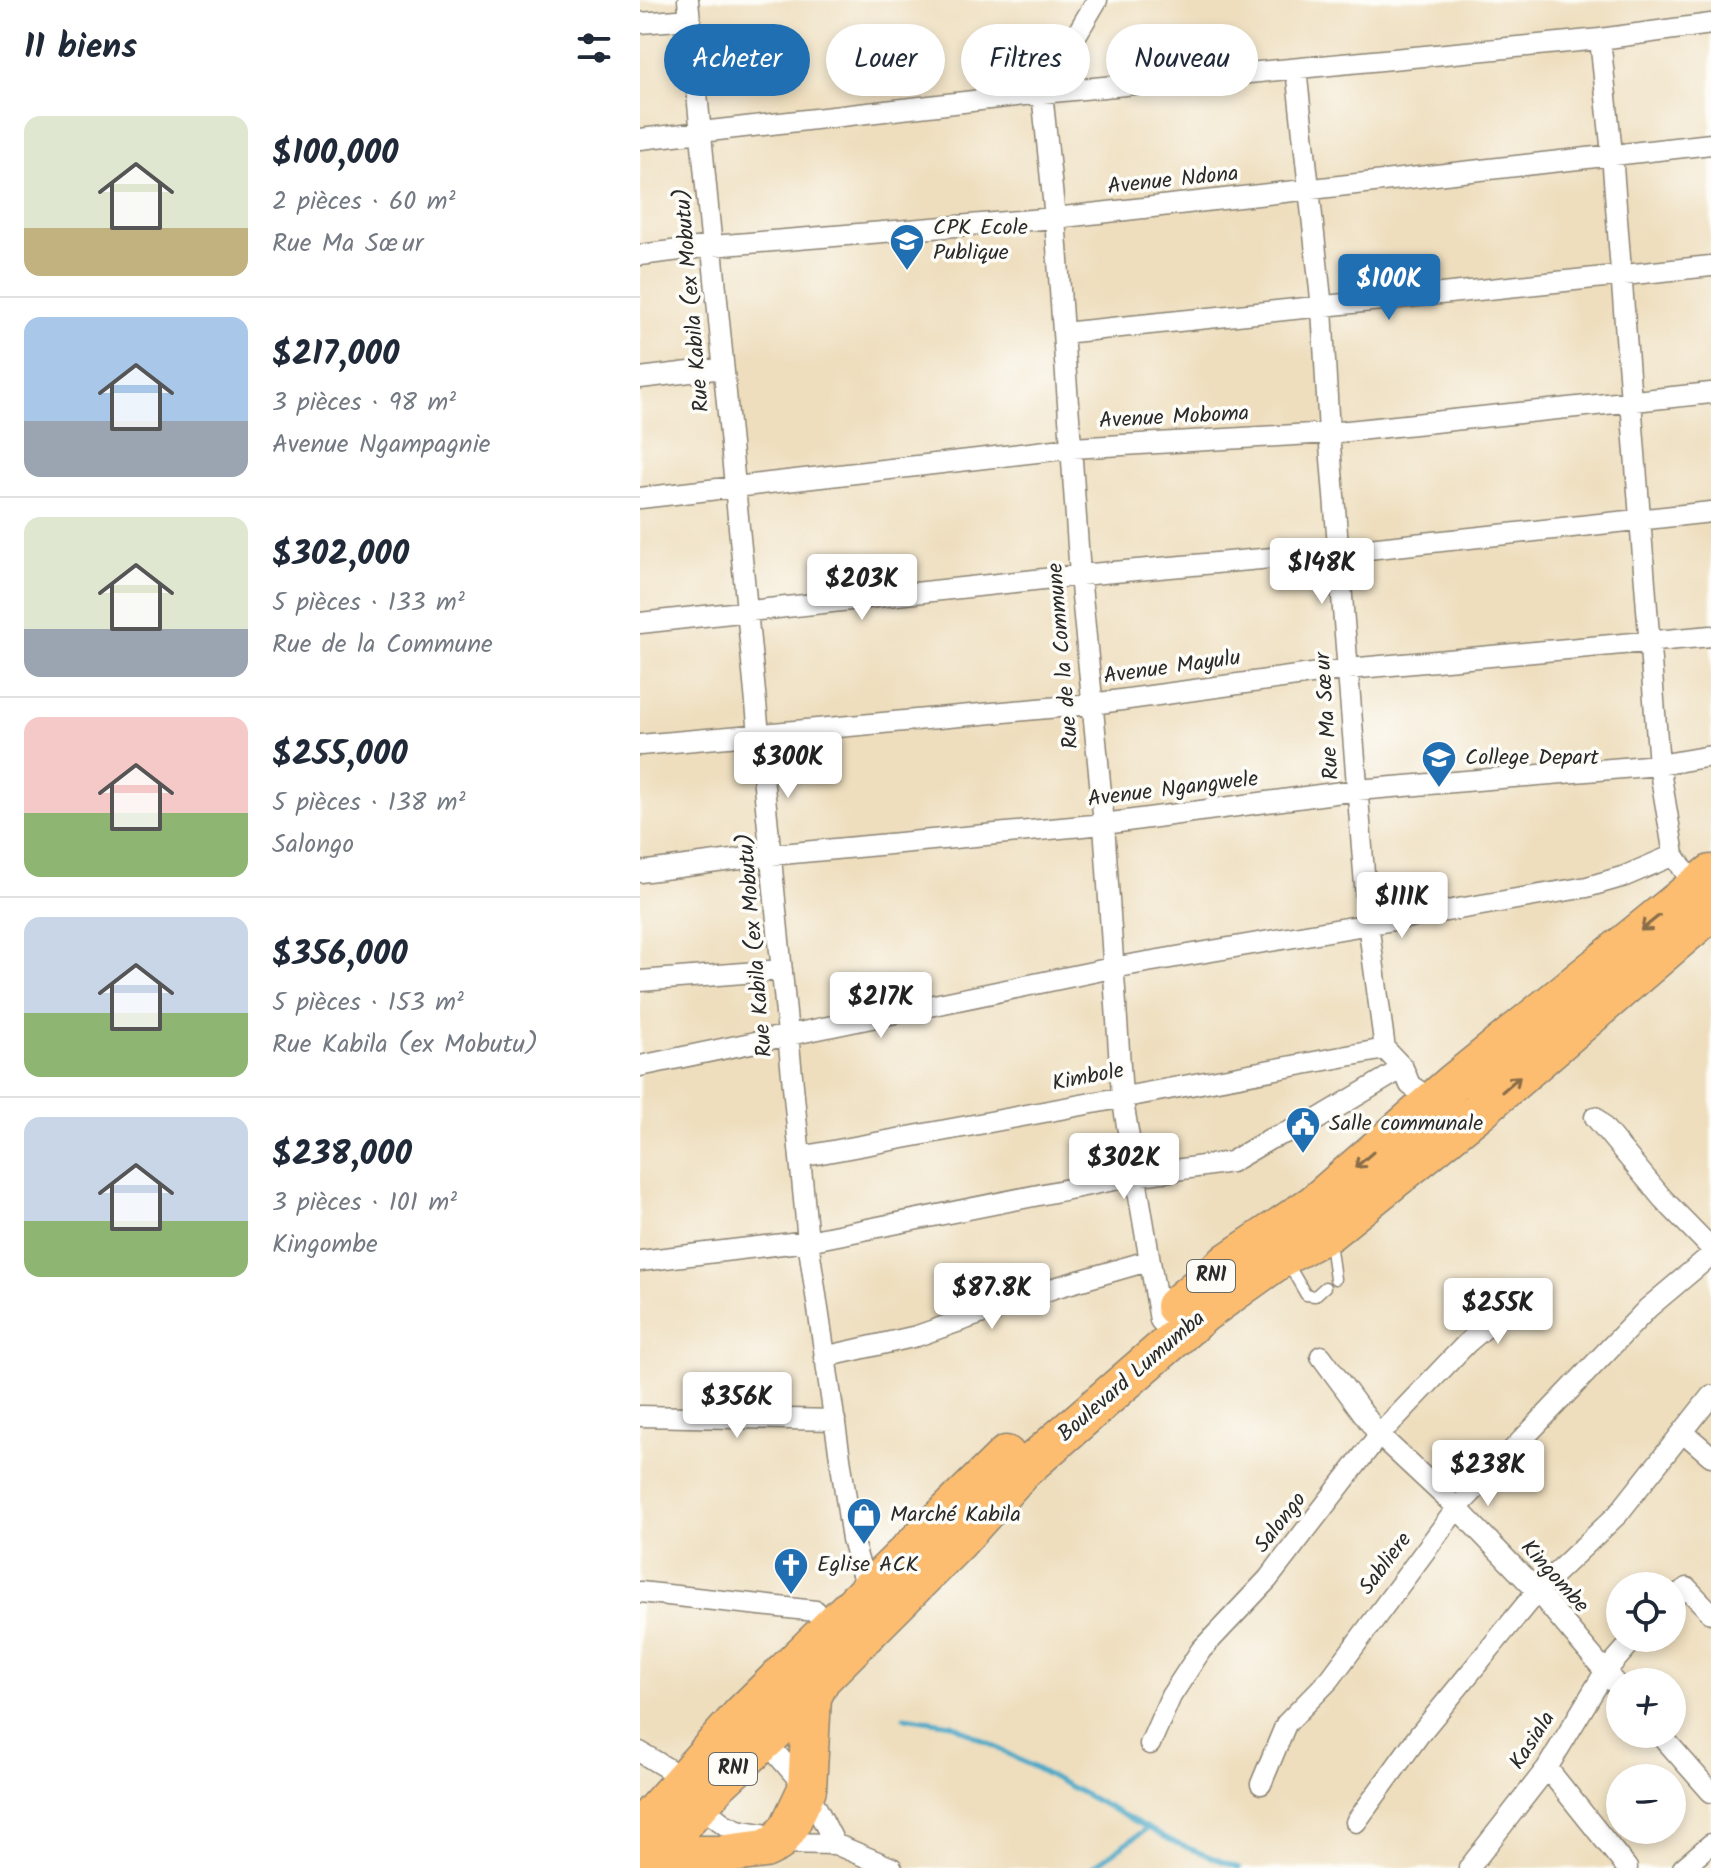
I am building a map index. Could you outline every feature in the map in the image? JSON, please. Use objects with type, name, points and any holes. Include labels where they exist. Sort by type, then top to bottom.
[{"type":"highway","name":"Boulevard Lumumba","points":[[753,1726],[812,1697],[821,1679],[958,1542],[1022,1471],[1168,1329],[1229,1261],[1314,1204],[1443,1092],[1706,891]]},
{"type":"highway","name":"Boulevard Lumumba","points":[[646,1843],[753,1726],[786,1670],[1010,1450],[1168,1329],[1204,1313],[1284,1256],[1329,1232],[1479,1111],[1706,891]]},
{"type":"highway","points":[[1443,1092],[1479,1111]]},
{"type":"highway","points":[[646,1843],[689,1855],[718,1855],[765,1849],[777,1843],[789,1827],[807,1789],[812,1697],[786,1670]]},
{"type":"street","points":[[1083,24],[1097,0]]},
{"type":"street","points":[[640,23],[689,10]]},
{"type":"street","name":"Rue Kabila (ex Mobutu)","points":[[689,10],[808,1241],[852,1539],[864,1581],[861,1595]]},
{"type":"street","points":[[1090,88],[1600,39],[1711,24]]},
{"type":"street","points":[[1600,39],[1612,154],[1659,765],[1674,855],[1706,891]]},
{"type":"street","name":"Rue Ma Sœur","points":[[1296,69],[1322,308],[1368,923],[1385,1049]]},
{"type":"street","points":[[640,139],[1016,96]]},
{"type":"street","name":"Rue de la Commune","points":[[1042,96],[1055,218],[1080,575],[1104,824],[1122,1096],[1148,1261],[1168,1329]]},
{"type":"street","name":"Avenue Ndona","points":[[640,255],[712,246],[1055,218],[1711,144]]},
{"type":"street","points":[[1063,333],[1711,266]]},
{"type":"street","points":[[640,378],[723,368]]},
{"type":"street","name":"Avenue Moboma","points":[[640,498],[1072,448],[1329,433],[1711,393]]},
{"type":"street","points":[[640,623],[1711,512]]},
{"type":"street","name":"Avenue Mayulu","points":[[640,745],[1092,704],[1348,669],[1711,636]]},
{"type":"street","name":"Avenue Ngangwele","points":[[640,872],[771,855],[1104,824],[1357,790],[1659,765],[1711,756]]},
{"type":"street","points":[[640,1066],[1112,968],[1587,887],[1625,876],[1674,855]]},
{"type":"street","points":[[640,981],[782,970]]},
{"type":"street","points":[[1385,1049],[1403,1068],[1410,1085],[1443,1092]]},
{"type":"street","name":"Kimbole","points":[[800,1157],[1385,1049]]},
{"type":"street","points":[[640,1261],[808,1241],[1134,1176],[1231,1162],[1270,1139],[1313,1122],[1403,1068]]},
{"type":"street","points":[[1595,1117],[1663,1199],[1711,1248]]},
{"type":"street","name":"Sabliere","points":[[1261,1784],[1286,1724],[1330,1679],[1457,1508],[1648,1308],[1711,1255]]},
{"type":"street","points":[[824,1357],[917,1336],[1000,1305],[1148,1261]]},
{"type":"street","name":"Salongo","points":[[1150,1744],[1171,1696],[1201,1650],[1268,1579],[1379,1435],[1467,1343],[1500,1315]]},
{"type":"street","name":"Kingombe","points":[[1321,1356],[1379,1435],[1457,1508],[1537,1591],[1605,1672]]},
{"type":"street","points":[[1356,1822],[1419,1735],[1537,1591],[1618,1514],[1711,1396]]},
{"type":"street","points":[[640,1416],[835,1420]]},
{"type":"street","points":[[1683,1432],[1711,1456]]},
{"type":"street","points":[[640,1592],[816,1611]]},
{"type":"street","points":[[1686,1597],[1711,1613]]},
{"type":"street","name":"Kasiala","points":[[1469,1868],[1547,1768],[1605,1672],[1623,1652]]},
{"type":"street","points":[[753,1726],[807,1789],[835,1844]]},
{"type":"street","points":[[1672,1748],[1711,1792]]},
{"type":"street","points":[[640,1752],[670,1770],[724,1824],[763,1834],[777,1843],[835,1844],[892,1868]]},
{"type":"street","points":[[1547,1768],[1627,1868]]},
{"type":"street","points":[[1683,1868],[1711,1844]]},
{"type":"lane","points":[[1329,1232],[1335,1279]]},
{"type":"lane","points":[[1284,1256],[1306,1295],[1315,1296],[1325,1287]]},
{"type":"waterway","points":[[904,1717],[952,1724],[1176,1843],[1239,1868]]},
{"type":"waterway","points":[[1091,1868],[1148,1828]]},
{"type":"place","name":"CPK Ecole Publique","points":[[907,272]]},
{"type":"place","name":"College Depart","points":[[1439,789]]},
{"type":"place","name":"Salle communale","points":[[1303,1155]]},
{"type":"place","name":"Marché Kabila","points":[[864,1546]]},
{"type":"place","name":"Eglise ACK","points":[[791,1596]]}]
